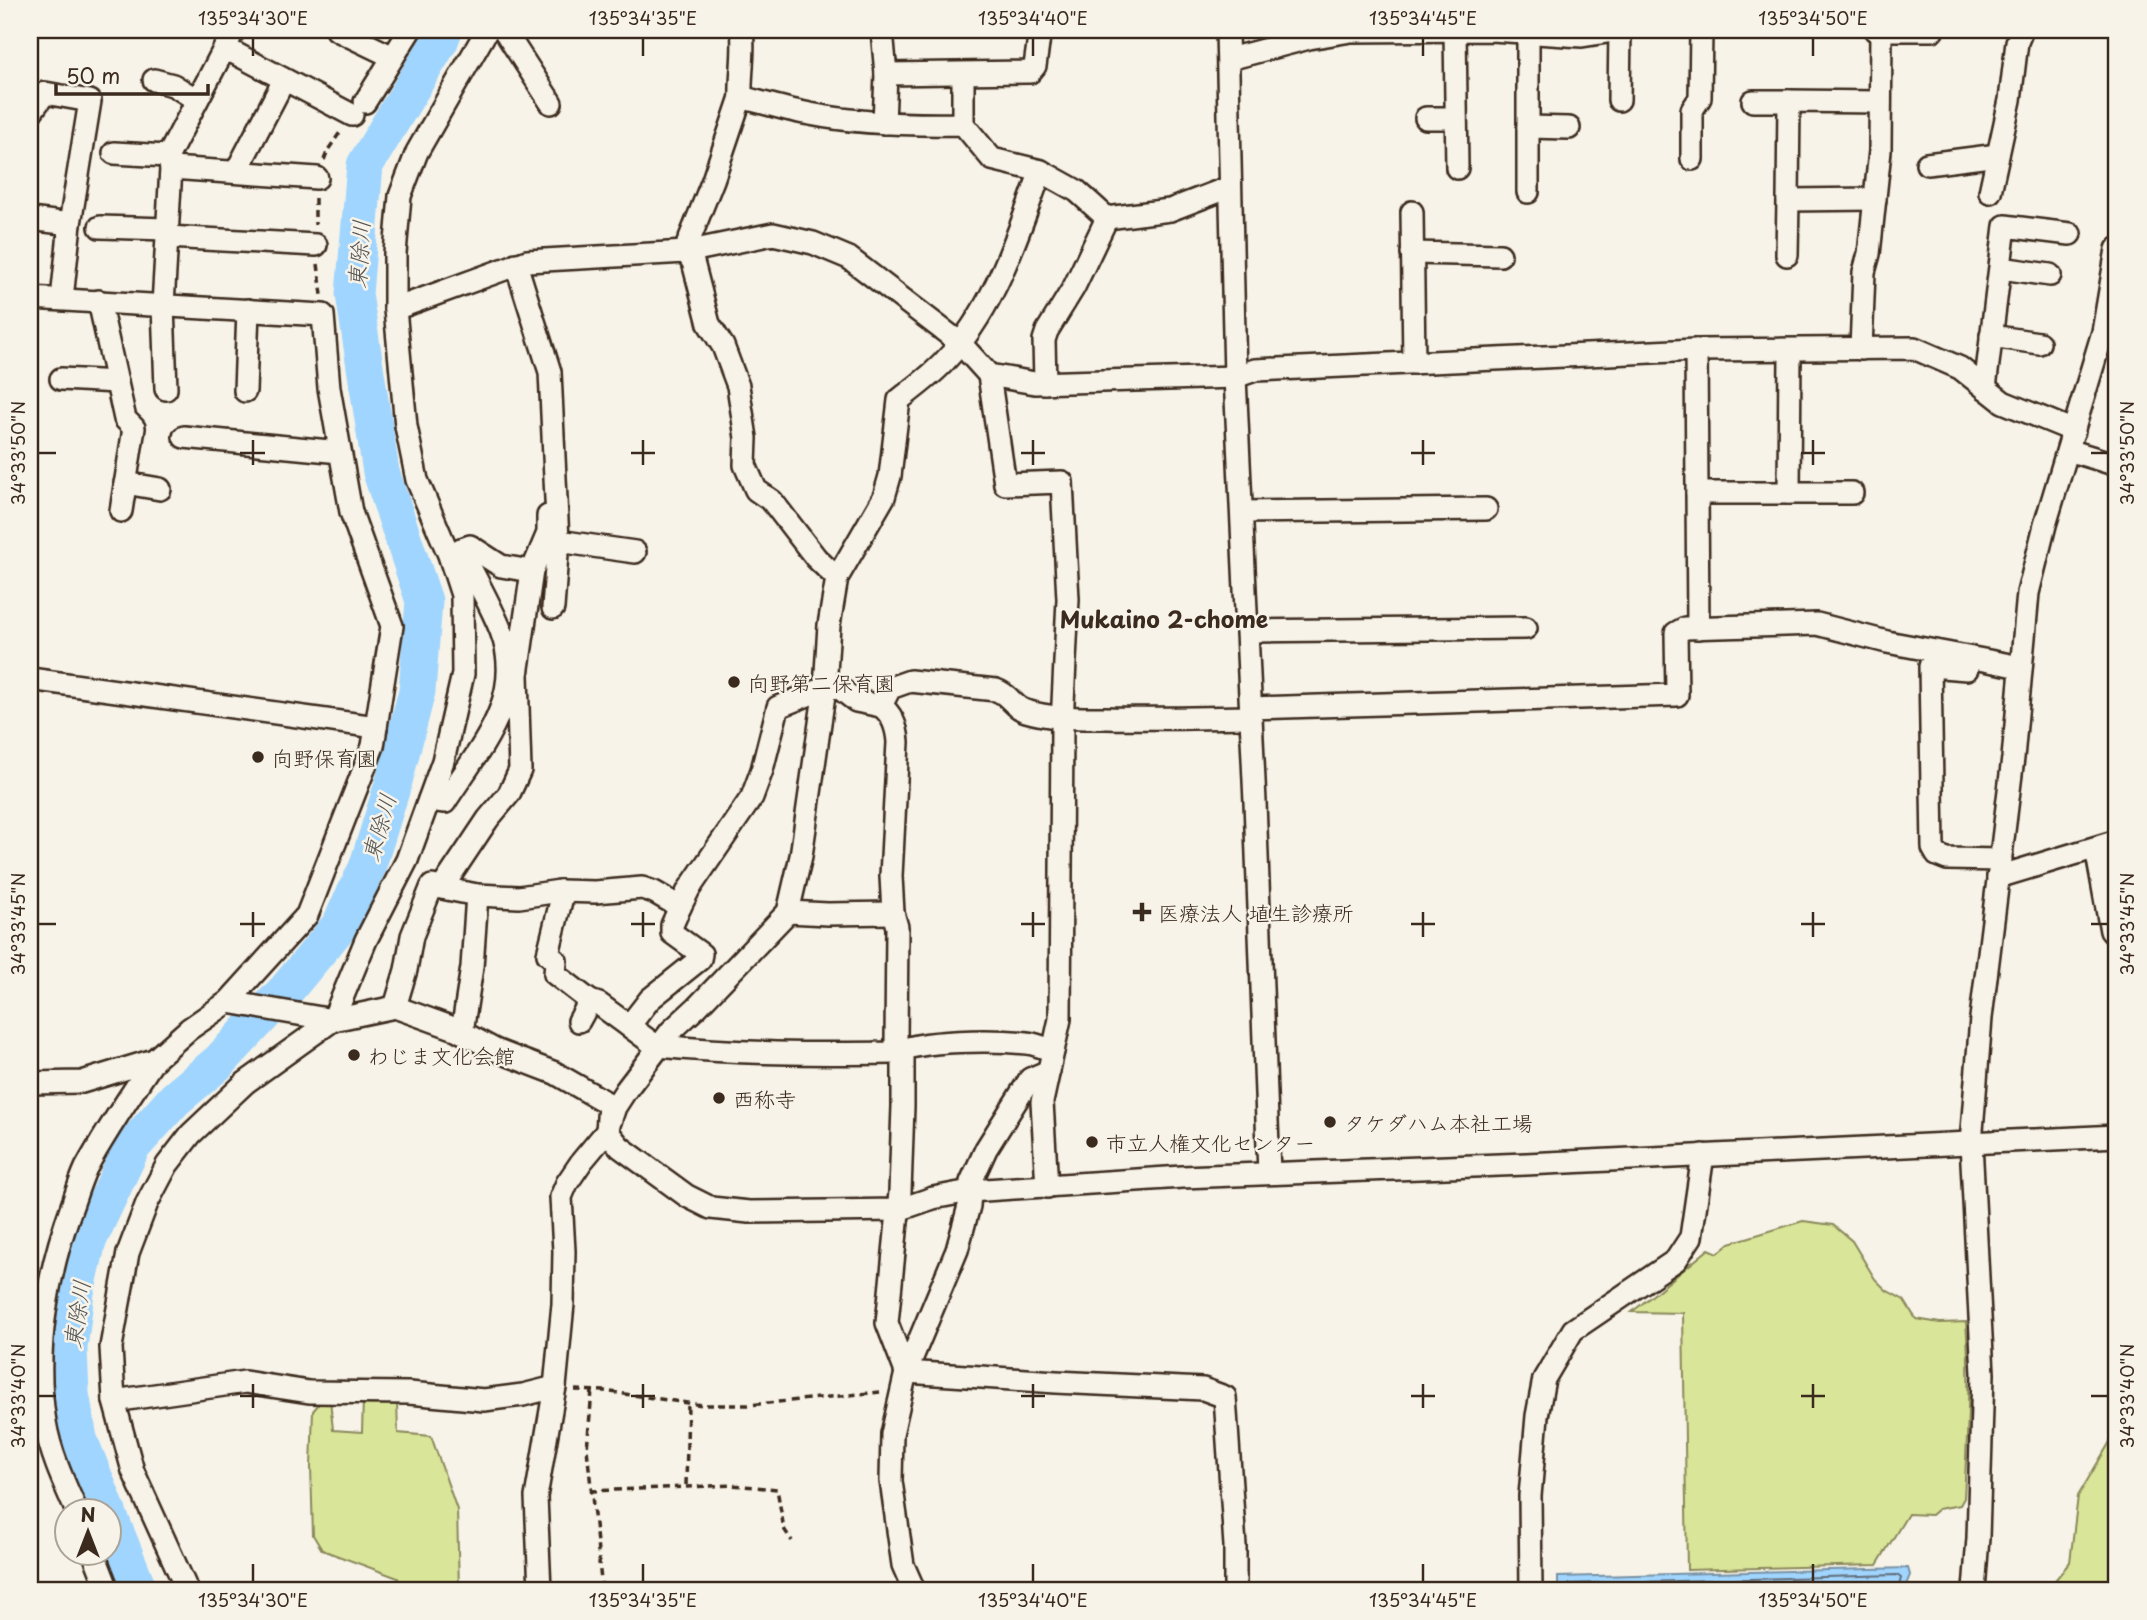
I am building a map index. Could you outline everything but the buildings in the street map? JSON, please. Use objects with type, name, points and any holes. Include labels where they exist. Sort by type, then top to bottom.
[{"type":"street","points":[[337,30],[393,58]]},
{"type":"street","points":[[166,388],[163,305],[170,162],[197,100],[230,39],[284,80],[358,109],[410,30]]},
{"type":"street","points":[[429,800],[445,802],[488,738],[500,715],[505,697],[506,646],[500,630],[417,480],[405,426],[395,309],[395,253],[400,196],[417,152],[487,30]]},
{"type":"street","points":[[504,30],[551,103]]},
{"type":"street","points":[[686,252],[741,97],[744,45],[742,30]]},
{"type":"street","points":[[882,30],[886,75],[884,123]]},
{"type":"street","points":[[886,75],[1030,72],[1035,66],[1040,30]]},
{"type":"street","points":[[1226,30],[1229,58],[1235,377],[1269,1174]]},
{"type":"street","points":[[1229,58],[1309,38],[1352,31],[1562,33],[1582,36],[1620,30],[1619,100]]},
{"type":"street","points":[[1692,159],[1692,110],[1700,98],[1701,30]]},
{"type":"street","points":[[1875,30],[1933,30]]},
{"type":"street","points":[[1861,349],[1864,272],[1869,254],[1875,200],[1881,30]]},
{"type":"street","points":[[1990,192],[2010,100],[2017,42],[2022,30]]},
{"type":"street","points":[[1455,31],[1457,168]]},
{"type":"street","points":[[1528,33],[1528,192]]},
{"type":"street","points":[[963,75],[963,124],[992,159],[1041,171],[1077,191],[1107,218],[1170,210],[1230,187]]},
{"type":"street","points":[[154,80],[173,85],[197,100]]},
{"type":"street","points":[[236,172],[284,80]]},
{"type":"street","points":[[30,114],[45,93],[90,101],[70,224],[62,299]]},
{"type":"street","points":[[741,97],[812,114],[884,123],[963,124]]},
{"type":"street","points":[[1753,101],[1880,102]]},
{"type":"street","points":[[1787,256],[1788,101]]},
{"type":"street","points":[[1426,118],[1456,118]]},
{"type":"street","points":[[1528,127],[1569,128]]},
{"type":"street","points":[[114,153],[236,172],[317,178]]},
{"type":"street","points":[[1927,164],[1997,155]]},
{"type":"street","points":[[540,1590],[536,1497],[555,1387],[563,1304],[565,1251],[561,1197],[582,1161],[607,1131],[615,1107],[659,1046],[788,912],[801,856],[825,688],[829,625],[838,578],[884,497],[890,476],[899,400],[944,363],[980,316],[1003,273],[1041,171]]},
{"type":"street","points":[[1788,200],[1875,200]]},
{"type":"street","points":[[1412,212],[1414,363]]},
{"type":"street","points":[[1045,383],[1044,340],[1047,331],[1074,287],[1107,218]]},
{"type":"street","points":[[30,219],[70,224]]},
{"type":"street","points":[[1985,388],[2005,226],[2070,234]]},
{"type":"street","points":[[100,227],[316,245]]},
{"type":"street","points":[[395,309],[527,261],[686,252],[773,234],[813,243],[849,258],[960,343],[989,375],[1005,484],[1062,482],[1068,599],[1062,717],[1060,1019],[1042,1101],[1047,1187]]},
{"type":"street","points":[[1974,1590],[1983,1374],[1970,1143],[1981,1018],[2028,593],[2071,440],[2110,333],[2117,249]]},
{"type":"street","points":[[686,252],[692,262],[709,324],[723,346],[738,386],[747,438],[745,465],[756,490],[772,501],[816,558],[838,578]]},
{"type":"street","points":[[1412,253],[1500,256]]},
{"type":"street","points":[[516,264],[550,372],[558,541],[553,608]]},
{"type":"street","points":[[2001,268],[2050,275]]},
{"type":"street","points":[[30,298],[323,314],[328,388],[351,512],[392,626],[373,746],[307,915],[228,1002],[189,1029],[154,1060],[85,1171],[40,1287],[37,1413],[45,1423],[71,1498]]},
{"type":"street","points":[[99,301],[125,419],[134,428],[121,511]]},
{"type":"street","points":[[245,391],[248,310]]},
{"type":"street","points":[[1991,336],[2039,343]]},
{"type":"street","points":[[989,375],[1045,383],[1235,377],[1255,370],[1696,350],[1914,348],[1960,368],[2003,402],[2117,465]]},
{"type":"street","points":[[1696,350],[1698,628]]},
{"type":"street","points":[[1789,493],[1790,350]]},
{"type":"street","points":[[61,379],[117,382]]},
{"type":"street","points":[[184,438],[340,452]]},
{"type":"street","points":[[125,483],[160,489]]},
{"type":"street","points":[[1697,493],[1852,493]]},
{"type":"street","points":[[1242,512],[1486,509]]},
{"type":"street","points":[[442,888],[488,819],[509,794],[520,770],[517,675],[532,570],[548,533],[548,516]]},
{"type":"street","points":[[558,541],[635,552]]},
{"type":"street","points":[[455,552],[470,546],[501,566],[532,570]]},
{"type":"street","points":[[187,1590],[133,1471],[114,1401],[111,1347],[128,1253],[147,1203],[167,1165],[191,1134],[245,1083],[333,1020],[366,940],[407,860],[443,761],[463,674],[462,595],[455,552]]},
{"type":"street","points":[[881,706],[890,688],[910,681],[996,690],[1006,693],[1016,707],[1052,717],[1167,719],[1251,712],[1677,695],[1676,633],[1685,628],[1817,625],[2021,671]]},
{"type":"street","points":[[1247,631],[1526,628]]},
{"type":"street","points":[[2021,671],[1930,666],[1933,848],[1937,855],[1947,859],[1999,868],[2096,848],[2117,841]]},
{"type":"street","points":[[30,679],[376,727]]},
{"type":"street","points":[[629,1026],[650,999],[700,959],[701,954],[672,933],[672,925],[690,889],[752,797],[766,757],[778,707],[825,688],[838,687],[856,701],[881,706],[889,712],[898,742],[891,876],[893,913],[897,927],[896,1042],[901,1050],[904,1079],[898,1210],[887,1323],[904,1381]]},
{"type":"street","points":[[2096,848],[2111,931],[2117,936]]},
{"type":"street","points":[[395,1007],[406,971],[412,936],[432,886],[477,895],[519,897],[560,891],[595,892],[642,888],[680,907]]},
{"type":"street","points":[[560,891],[561,901],[548,954],[556,961],[555,974],[590,1001],[599,1004],[659,1046],[764,1054],[895,1053],[905,1047],[1007,1042],[1030,1043],[1051,1061]]},
{"type":"street","points":[[462,1032],[472,967],[477,895]]},
{"type":"street","points":[[788,912],[893,913]]},
{"type":"street","points":[[579,1021],[590,1001]]},
{"type":"street","points":[[228,1002],[333,1020],[395,1007],[462,1032],[495,1050],[555,1073],[609,1104],[607,1131],[620,1147],[687,1196],[710,1209],[749,1212],[898,1210],[933,1198],[970,1191],[1182,1177],[2117,1136]]},
{"type":"street","points":[[30,1083],[82,1082],[154,1060]]},
{"type":"street","points":[[914,1590],[903,1565],[891,1481],[892,1434],[904,1381],[957,1250],[975,1171],[990,1141],[1030,1079],[1051,1061]]},
{"type":"street","points":[[1531,1590],[1530,1496],[1537,1416],[1544,1379],[1573,1330],[1676,1260],[1691,1237],[1703,1155]]},
{"type":"street","points":[[904,1381],[1203,1389],[1225,1397],[1236,1546],[1235,1590]]},
{"type":"street","points":[[114,1401],[245,1382],[309,1392],[409,1393],[484,1400],[523,1395],[555,1387]]},
{"type":"street","points":[[100,1568],[108,1590]]},
{"type":"path","points":[[323,314],[314,206],[317,178],[328,149],[358,109]]},
{"type":"path","points":[[555,1387],[702,1405],[748,1405],[904,1381]]},
{"type":"path","points":[[592,1391],[587,1448],[602,1590]]},
{"type":"path","points":[[686,1485],[688,1402]]},
{"type":"path","points":[[590,1491],[686,1485],[777,1489],[784,1529],[792,1541]]},
{"type":"green space","points":[[1803,1221],[1833,1225],[1852,1241],[1875,1279],[1886,1290],[1904,1300],[1916,1319],[1940,1323],[1966,1322],[1968,1388],[1964,1498],[1960,1505],[1938,1509],[1931,1515],[1908,1514],[1877,1565],[1687,1570],[1683,1313],[1632,1312],[1709,1249],[1718,1253],[1730,1243]]},
{"type":"green space","points":[[323,1399],[330,1399],[333,1430],[362,1432],[363,1399],[397,1402],[398,1433],[431,1436],[457,1510],[459,1590],[401,1590],[398,1578],[322,1550],[313,1535],[311,1467],[313,1411]]},
{"type":"green space","points":[[2117,1430],[2117,1590],[2047,1590],[2070,1562],[2078,1496]]},
{"type":"water","points":[[1908,1568],[1910,1575],[1904,1590],[1558,1590],[1558,1577]]},
{"type":"waterway","name":"東除川","points":[[102,1498],[79,1439],[71,1394],[69,1348],[76,1292],[88,1241],[132,1147],[175,1099],[219,1062],[287,989],[340,925],[367,868],[394,781],[417,691],[424,601],[381,472],[354,294],[365,165],[440,41],[444,30]]},
{"type":"waterway","name":"東除川","points":[[122,1548],[139,1590]]},
{"type":"place","name":"向野第二保育園","points":[[734,682]]},
{"type":"place","name":"向野保育園","points":[[258,757]]},
{"type":"place","name":"医療法人 埴生診療所","points":[[1142,912]]},
{"type":"place","name":"わじま文化会館","points":[[354,1055]]},
{"type":"place","name":"西称寺","points":[[719,1098]]},
{"type":"place","name":"タケダハム本社工場","points":[[1330,1122]]},
{"type":"place","name":"市立人権文化センター","points":[[1092,1142]]},
{"type":"district","name":"Mukaino 2-chome","points":[[1164,618]]}]
